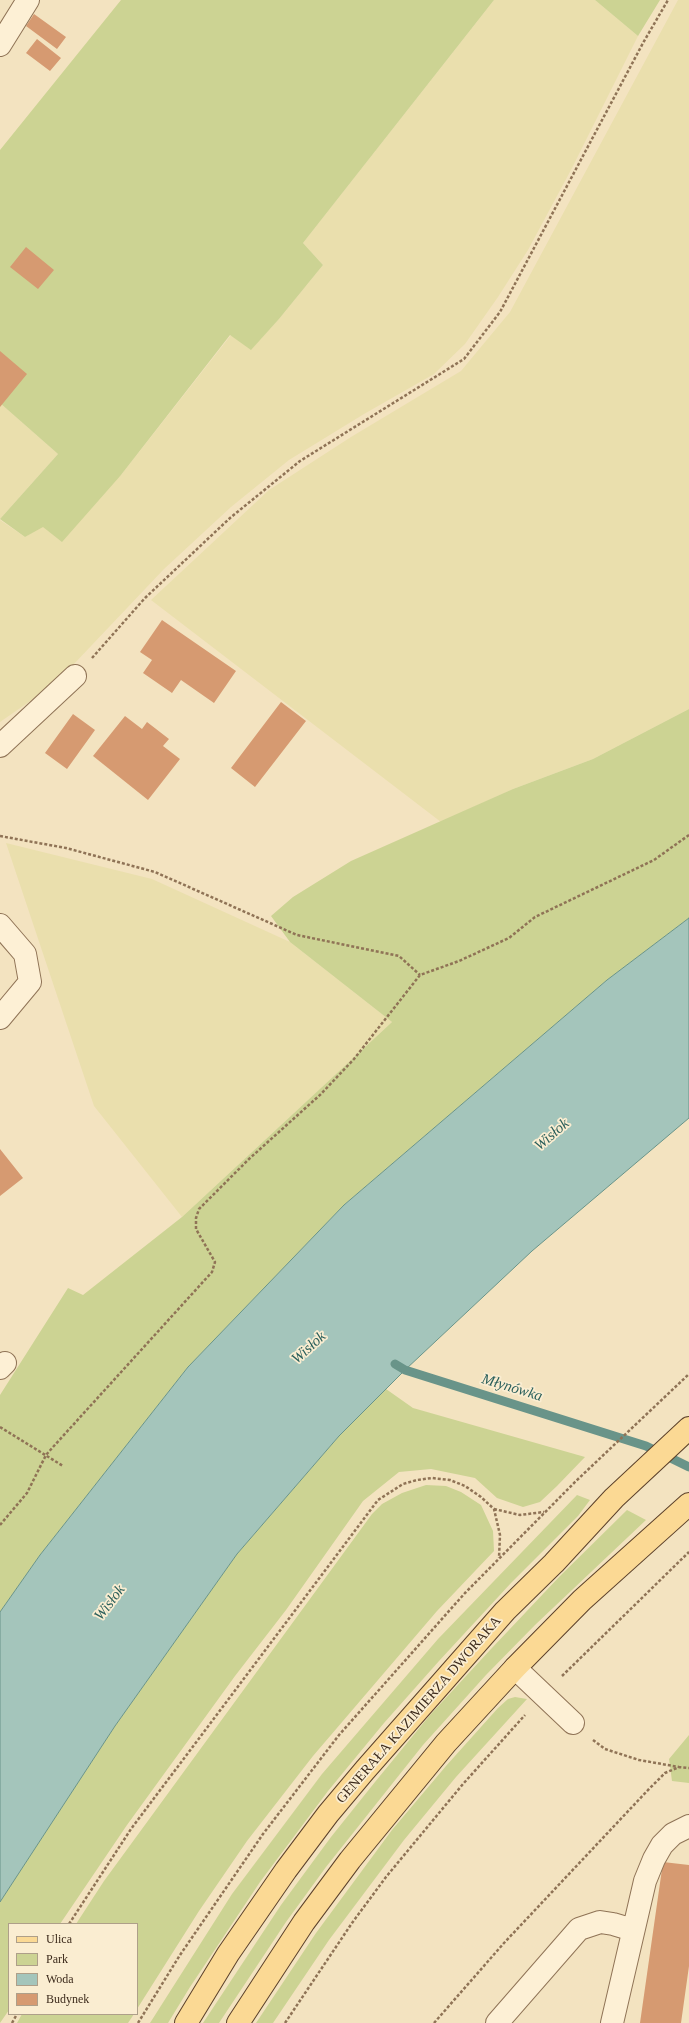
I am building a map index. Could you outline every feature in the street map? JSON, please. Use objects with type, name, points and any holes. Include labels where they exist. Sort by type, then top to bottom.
[{"type":"main road","name":"GENERAŁA KAZIMIERZA DWORAKA","points":[[186,2023],[228,1954],[286,1870],[328,1814],[466,1654],[614,1498],[689,1428]]},
{"type":"main road","points":[[238,2023],[304,1922],[350,1860],[446,1743],[515,1668],[582,1600],[689,1504]]},
{"type":"street","points":[[0,45],[28,0]]},
{"type":"street","points":[[0,746],[75,676]]},
{"type":"street","points":[[0,925],[25,954],[30,982],[0,1018]]},
{"type":"street","points":[[515,1668],[573,1723]]},
{"type":"street","points":[[612,2023],[645,1881],[654,1859],[662,1845],[673,1834],[689,1826]]},
{"type":"street","points":[[497,2023],[579,1929],[589,1924],[600,1922],[633,1930]]},
{"type":"path","points":[[75,676],[145,598],[230,518],[300,461],[464,359],[500,312],[643,43],[668,0]]},
{"type":"path","points":[[0,1525],[26,1493],[46,1455],[212,1272],[215,1262],[196,1229],[196,1218],[199,1209],[354,1059],[420,976],[459,961],[509,938],[534,917],[654,860],[689,835]]},
{"type":"path","points":[[0,836],[66,848],[155,872],[297,935],[399,956],[420,976]]},
{"type":"path","points":[[138,2023],[180,1955],[263,1834],[339,1735],[416,1647],[499,1559],[576,1482],[689,1374]]},
{"type":"path","points":[[0,1427],[63,1466]]},
{"type":"path","points":[[70,1923],[131,1829],[378,1500],[403,1484],[417,1480],[432,1478],[450,1480],[465,1486],[481,1496],[494,1509],[500,1535],[499,1559]]},
{"type":"path","points":[[494,1509],[520,1515],[546,1512]]},
{"type":"path","points":[[285,2023],[352,1923],[386,1877],[463,1784],[543,1695],[689,1552]]},
{"type":"path","points":[[573,1723],[605,1749],[639,1760],[689,1768]]},
{"type":"path","points":[[434,2023],[504,1943],[648,1790],[665,1773],[679,1767]]},
{"type":"shaded area","points":[[494,0],[595,0],[638,36],[572,168],[528,250],[498,297],[465,344],[434,374],[364,414],[289,460],[231,507],[164,569],[55,684],[0,722],[0,520],[25,537],[121,475],[231,335],[251,349],[279,319],[323,265],[303,243]]},
{"type":"shaded area","points":[[678,0],[689,0],[689,709],[593,759],[513,789],[441,822],[151,600],[269,490],[351,437],[461,371],[510,312]]},
{"type":"shaded area","points":[[0,403],[58,454],[0,519]]},
{"type":"shaded area","points":[[6,843],[152,879],[290,942],[392,1022],[182,1217],[94,1106]]},
{"type":"green space","points":[[121,0],[494,0],[303,243],[323,265],[279,319],[251,350],[230,335],[121,475],[62,542],[43,527],[25,537],[0,519],[58,454],[0,403],[0,150]]},
{"type":"green space","points":[[595,0],[660,0],[638,36]]},
{"type":"green space","points":[[689,709],[689,918],[607,980],[344,1205],[188,1367],[40,1555],[0,1612],[0,1395],[68,1288],[83,1295],[182,1217],[392,1022],[290,942],[271,916],[293,897],[351,861],[513,789],[593,759]]},
{"type":"green space","points":[[386,1389],[413,1408],[585,1457],[540,1502],[523,1507],[497,1498],[475,1478],[431,1469],[399,1472],[363,1501],[286,1610],[235,1676],[127,1825],[61,1923],[8,1923],[8,2011],[0,2023],[0,1902],[115,1726],[237,1554],[339,1436]]},
{"type":"green space","points":[[426,1485],[446,1486],[461,1492],[481,1505],[493,1531],[494,1551],[437,1611],[313,1756],[247,1841],[199,1911],[138,2007],[138,1923],[77,1923],[104,1881],[372,1514],[382,1504],[402,1493]]},
{"type":"green space","points":[[577,1495],[590,1500],[578,1516],[511,1583],[439,1661],[384,1723],[328,1791],[260,1882],[190,1987],[168,2023],[150,2023],[232,1894],[322,1774],[438,1639]]},
{"type":"green space","points":[[627,1510],[646,1520],[535,1625],[486,1675],[423,1745],[326,1867],[286,1922],[219,2023],[203,2023],[281,1905],[331,1837],[430,1715],[560,1576]]},
{"type":"green space","points":[[515,1697],[527,1699],[456,1777],[404,1840],[329,1940],[273,2023],[256,2023],[316,1933],[392,1830],[446,1766],[498,1708],[508,1699]]},
{"type":"green space","points":[[689,1735],[689,1783],[672,1781],[669,1759]]},
{"type":"green space","points":[[21,2015],[133,2015],[128,2023],[17,2023]]},
{"type":"water","name":"Wisłok","points":[[689,918],[689,1118],[532,1251],[405,1370],[339,1436],[237,1554],[115,1726],[0,1902],[0,1612],[40,1555],[188,1367],[344,1205],[607,980]]},
{"type":"building","points":[[34,14],[66,37],[57,49],[26,26]]},
{"type":"building","points":[[37,39],[61,58],[50,71],[26,53]]},
{"type":"building","points":[[26,247],[54,270],[38,289],[10,267]]},
{"type":"building","points":[[0,351],[27,374],[0,407]]},
{"type":"building","points":[[162,620],[236,671],[214,703],[181,680],[172,693],[143,673],[152,660],[140,652]]},
{"type":"building","points":[[281,702],[306,721],[255,787],[231,768]]},
{"type":"building","points":[[73,714],[95,730],[67,769],[45,753]]},
{"type":"building","points":[[125,716],[142,729],[147,722],[169,739],[163,746],[180,759],[148,800],[93,756]]},
{"type":"building","points":[[0,1149],[23,1178],[0,1196]]},
{"type":"building","points":[[663,1862],[689,1865],[689,1966],[681,2023],[640,2023]]},
{"type":"waterway","name":"Młynówka","points":[[395,1364],[405,1370],[646,1446],[689,1467]]}]
